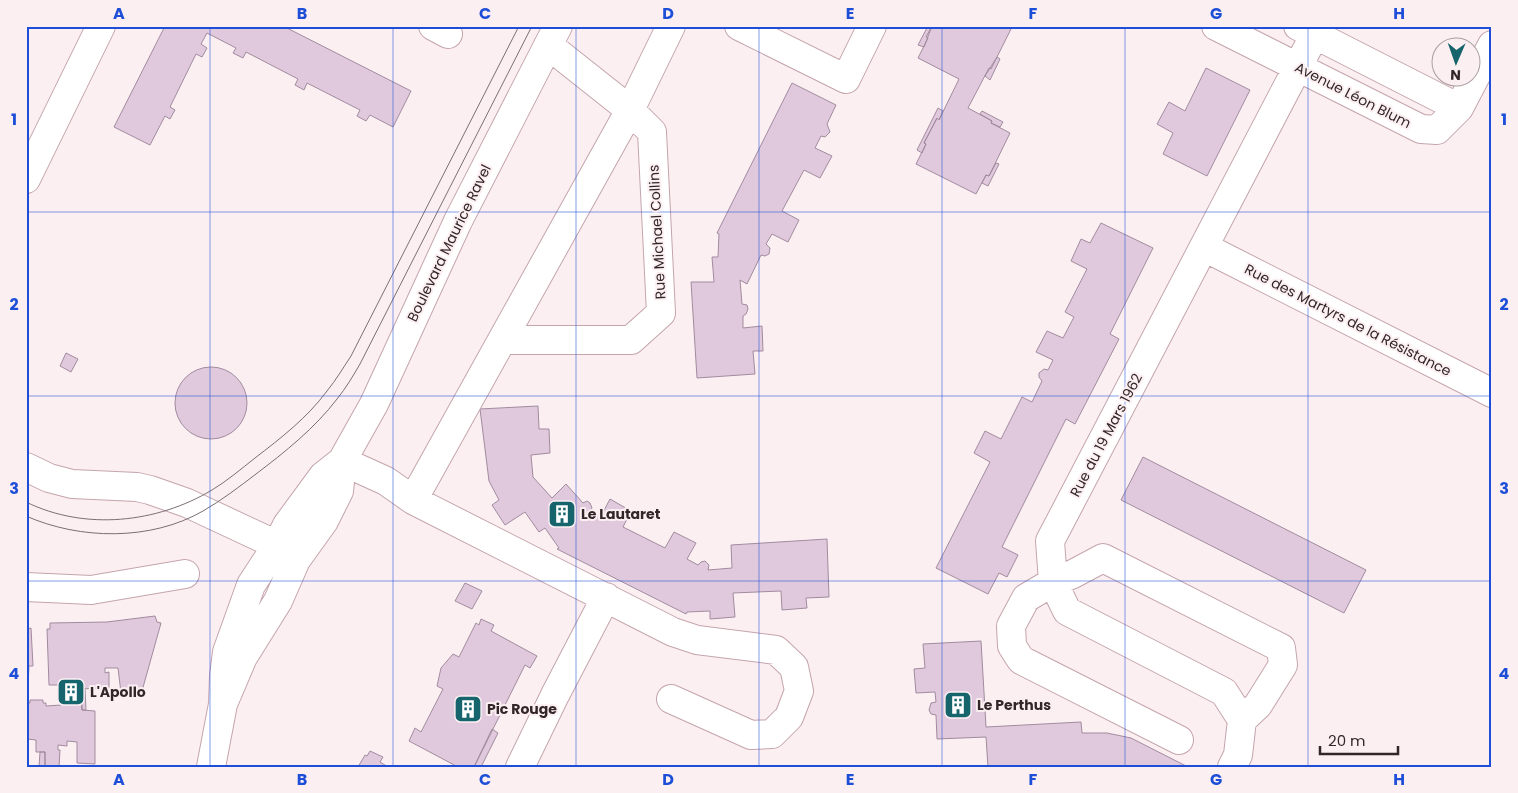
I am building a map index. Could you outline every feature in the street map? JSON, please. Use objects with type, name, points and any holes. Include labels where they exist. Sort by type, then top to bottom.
[{"type":"street","points":[[26,179],[101,26]]},
{"type":"street","points":[[413,500],[630,110],[671,26]]},
{"type":"street","points":[[739,26],[846,79],[872,26]]},
{"type":"street","name":"Avenue Léon Blum","points":[[1216,26],[1421,129],[1438,130],[1459,108],[1492,45]]},
{"type":"street","points":[[1306,30],[1459,108]]},
{"type":"street","name":"Rue du 19 Mars 1962","points":[[1242,720],[1224,692],[1067,611],[1053,582],[1050,541],[1298,68],[1306,30]]},
{"type":"street","name":"Rue Michael Collins","points":[[502,340],[631,340],[661,313],[652,132],[553,36]]},
{"type":"street","name":"Boulevard Maurice Ravel","points":[[212,767],[223,704],[227,652],[250,586],[286,552],[324,521],[340,491],[342,461],[374,404],[458,221],[553,36]]},
{"type":"street","name":"Rue des Martyrs de la Résistance","points":[[1204,247],[1492,393]]},
{"type":"street","points":[[342,461],[386,481],[413,500],[673,632],[697,640],[776,650],[794,668],[799,691],[789,717],[772,734],[751,735],[671,699]]},
{"type":"street","points":[[26,467],[49,478],[72,484],[138,487],[150,490],[187,503],[286,552]]},
{"type":"street","points":[[1179,740],[1021,660],[1012,646],[1011,626],[1026,598],[1053,582],[1073,574],[1102,558],[1281,648],[1283,665],[1258,705],[1242,720],[1238,756],[1232,767]]},
{"type":"street","points":[[26,588],[91,590],[185,574]]},
{"type":"street","points":[[520,767],[606,597]]},
{"type":"building","points":[[165,26],[283,26],[411,91],[393,127],[370,115],[366,121],[357,116],[360,110],[307,83],[304,90],[295,85],[298,79],[246,52],[243,58],[233,53],[236,48],[207,33],[201,44],[207,48],[202,57],[196,54],[170,107],[175,110],[170,119],[165,116],[150,145],[114,127]]},
{"type":"building","points":[[928,26],[932,26],[924,47],[918,45]]},
{"type":"building","points":[[932,26],[1012,27],[991,69],[989,68],[968,108],[1010,133],[989,176],[986,175],[976,194],[916,164],[926,144],[924,143],[937,118],[939,120],[959,79],[918,58]]},
{"type":"building","points":[[997,57],[1000,59],[990,80],[985,76]]},
{"type":"building","points":[[1206,68],[1250,90],[1207,176],[1163,154],[1173,133],[1157,124],[1169,102],[1185,111]]},
{"type":"building","points":[[792,83],[836,105],[827,124],[830,132],[825,137],[821,136],[815,148],[832,156],[820,178],[804,170],[782,211],[799,220],[788,242],[772,234],[766,244],[770,248],[769,254],[761,255],[747,284],[740,280],[742,304],[747,305],[748,309],[743,316],[743,328],[762,326],[763,351],[753,351],[755,374],[697,378],[691,282],[714,282],[712,257],[718,257],[719,234],[717,233]]},
{"type":"building","points":[[938,108],[943,111],[939,120],[937,118],[924,143],[926,144],[922,153],[917,150]]},
{"type":"building","points":[[982,111],[1003,122],[1000,127],[991,123],[992,121],[980,114]]},
{"type":"building","points":[[996,163],[999,164],[988,186],[982,183],[986,175],[989,176]]},
{"type":"building","points":[[1101,223],[1153,248],[1110,334],[1119,339],[1075,424],[1066,419],[1002,547],[1018,555],[1007,577],[999,573],[988,594],[936,568],[990,462],[974,453],[985,431],[1001,439],[1022,397],[1032,402],[1042,381],[1039,373],[1044,369],[1048,370],[1053,360],[1036,352],[1047,331],[1063,338],[1074,317],[1065,312],[1087,269],[1071,261],[1081,239],[1090,243]]},
{"type":"building","points":[[66,353],[78,359],[71,372],[60,366]]},
{"type":"building","points":[[211,367],[231,373],[241,383],[247,403],[241,423],[231,433],[211,439],[191,433],[181,423],[175,403],[181,383],[191,373]]},
{"type":"building","name":"Le Lautaret","points":[[538,406],[539,429],[549,429],[550,453],[531,455],[533,477],[552,498],[566,484],[583,503],[587,501],[590,503],[592,508],[590,511],[601,516],[610,499],[631,511],[623,527],[665,548],[674,532],[696,543],[687,559],[698,565],[705,561],[709,565],[708,570],[732,568],[731,545],[827,539],[829,597],[806,598],[807,608],[782,610],[781,591],[733,593],[735,617],[710,619],[710,611],[687,612],[686,614],[557,549],[559,548],[545,528],[539,532],[525,512],[505,525],[492,505],[499,500],[489,481],[480,409]]},
{"type":"building","points":[[1143,457],[1366,570],[1344,613],[1121,500]]},
{"type":"building","points":[[465,583],[482,591],[472,609],[455,601]]},
{"type":"building","name":"L'Apollo","points":[[155,616],[157,622],[161,623],[142,691],[138,691],[139,695],[126,696],[126,693],[121,693],[118,668],[105,668],[105,673],[109,672],[109,689],[81,689],[82,710],[95,711],[95,764],[77,763],[77,742],[67,741],[67,746],[58,745],[58,750],[60,750],[59,767],[45,767],[45,752],[36,752],[36,740],[27,739],[26,711],[27,703],[30,703],[30,700],[43,700],[46,706],[61,705],[60,685],[49,685],[47,629],[50,629],[50,623],[107,622]]},
{"type":"building","name":"Pic Rouge","points":[[481,619],[494,625],[491,631],[537,656],[530,668],[525,665],[474,767],[458,767],[409,741],[415,728],[421,732],[443,689],[437,686],[441,668],[453,654],[459,657],[476,623],[479,625]]},
{"type":"building","points":[[26,621],[27,629],[31,628],[33,666],[29,666],[28,684],[26,684]]},
{"type":"building","name":"Le Perthus","points":[[981,641],[986,727],[1081,722],[1082,733],[1107,733],[1131,738],[1188,767],[988,767],[986,737],[937,739],[936,715],[931,714],[929,710],[931,703],[936,702],[935,692],[916,693],[914,669],[925,668],[923,644]]},
{"type":"building","points":[[81,689],[85,689],[86,710],[82,710]]},
{"type":"building","points":[[492,729],[498,733],[481,767],[474,767]]},
{"type":"building","points":[[370,751],[383,757],[380,762],[388,767],[358,767],[365,755],[367,756]]},
{"type":"building","points":[[40,752],[45,752],[45,767],[39,767]]},
{"type":"tram line","points":[[26,502],[72,517],[96,520],[145,516],[168,510],[191,501],[218,486],[302,419],[330,387],[351,356],[519,26]]},
{"type":"tram line","points":[[26,516],[69,530],[92,533],[115,534],[161,528],[183,521],[203,511],[237,489],[309,430],[340,395],[360,364],[532,26]]},
{"type":"place","name":"Le Lautaret","points":[[562,514]]},
{"type":"place","name":"L'Apollo","points":[[71,692]]},
{"type":"place","name":"Le Perthus","points":[[958,705]]},
{"type":"place","name":"Pic Rouge","points":[[468,709]]}]
